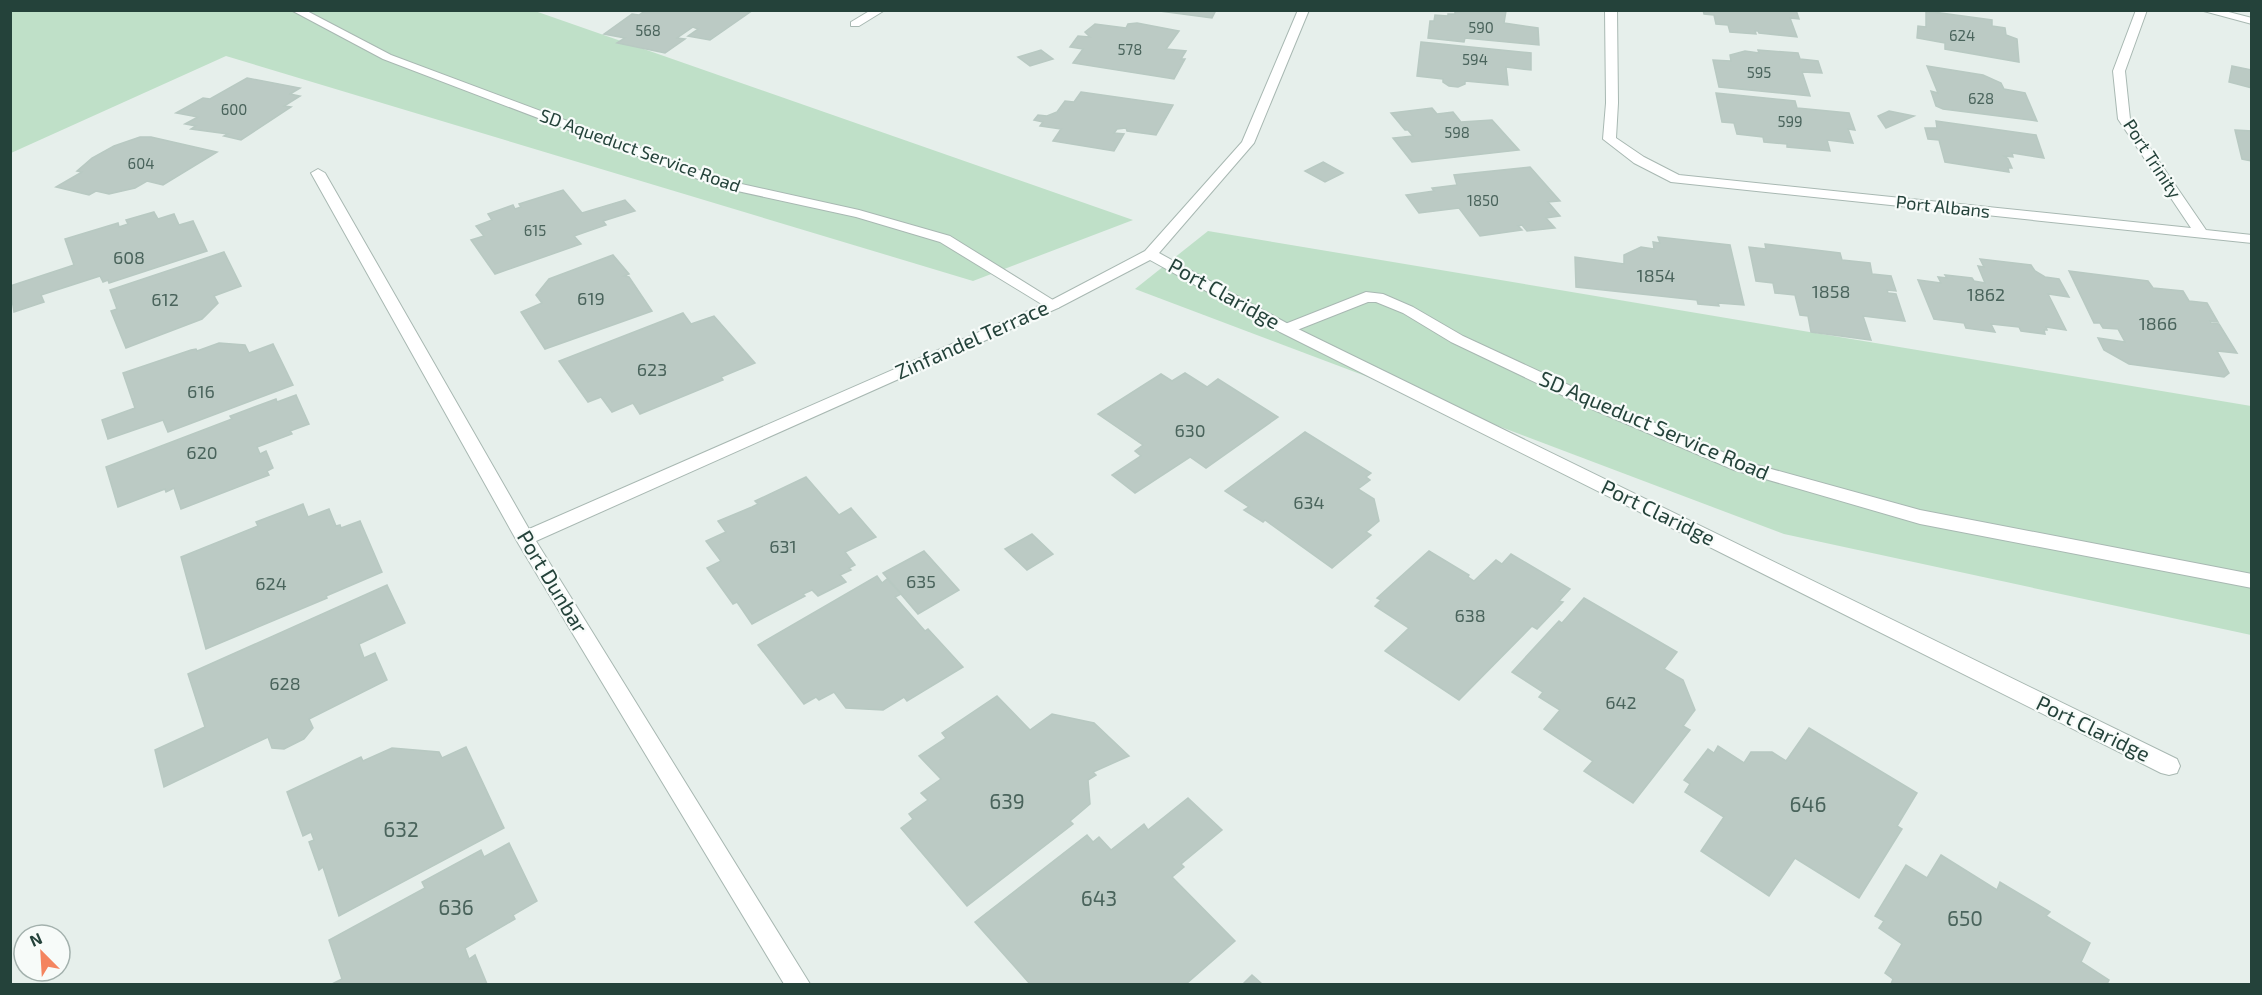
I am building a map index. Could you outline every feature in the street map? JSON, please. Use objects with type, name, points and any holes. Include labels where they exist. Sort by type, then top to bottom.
[{"type":"street","name":"SD Aqueduct Service Road","points":[[296,10],[387,57],[724,184],[859,214],[945,239],[1053,305]]},
{"type":"street","points":[[855,24],[880,10]]},
{"type":"street","name":"Zinfandel Terrace","points":[[525,538],[1053,305],[1150,254],[1248,144],[1304,10]]},
{"type":"street","name":"Port Albans","points":[[1611,10],[1612,103],[1609,139],[1639,160],[1676,179],[2252,239]]},
{"type":"street","name":"Port Trinity","points":[[2142,10],[2119,71],[2124,119],[2202,234]]},
{"type":"street","points":[[2205,10],[2252,21]]},
{"type":"street","name":"Port Dunbar","points":[[318,173],[525,538],[798,984]]},
{"type":"street","name":"Port Claridge","points":[[1150,254],[1286,329],[2169,766]]},
{"type":"street","name":"SD Aqueduct Service Road","points":[[1286,329],[1366,297],[1378,297],[1408,310],[1457,339],[1593,403],[1740,466],[1920,517],[2252,581]]},
{"type":"green space","points":[[10,11],[535,11],[1133,220],[973,281],[226,56],[11,153]]},
{"type":"green space","points":[[1208,231],[2251,406],[2251,635],[1784,534],[1135,289]]},
{"type":"building","points":[[646,10],[753,10],[710,40],[688,36],[698,29],[693,27],[677,38],[685,39],[665,53],[617,43],[625,38],[604,34],[632,14],[639,15]]},
{"type":"building","points":[[1152,10],[1216,10],[1212,18]]},
{"type":"building","points":[[1455,10],[1506,11],[1504,23],[1538,28],[1539,45],[1465,38],[1464,42],[1428,38],[1430,21],[1434,21],[1435,15],[1448,16],[1448,14],[1455,14]]},
{"type":"building","points":[[1703,10],[1796,10],[1799,19],[1790,18],[1797,37],[1759,33],[1758,31],[1755,31],[1756,34],[1730,32],[1728,25],[1716,24],[1714,15],[1704,14]]},
{"type":"building","points":[[1926,11],[1992,20],[1992,26],[2005,28],[2006,35],[2017,39],[2019,62],[1945,49],[1945,43],[1917,38],[1918,26],[1926,27]]},
{"type":"building","points":[[1137,23],[1179,31],[1166,49],[1186,51],[1181,59],[1185,59],[1174,79],[1073,63],[1083,49],[1070,47],[1078,36],[1090,37],[1085,32],[1095,24],[1126,28],[1128,24]]},
{"type":"building","points":[[1421,42],[1531,53],[1531,70],[1506,67],[1508,85],[1465,81],[1465,84],[1458,87],[1449,86],[1443,82],[1443,79],[1417,76]]},
{"type":"building","points":[[1041,50],[1053,59],[1030,66],[1018,57]]},
{"type":"building","points":[[1758,50],[1798,53],[1800,59],[1818,61],[1822,73],[1802,72],[1810,96],[1719,87],[1713,60],[1731,61],[1730,55],[1745,51],[1759,53]]},
{"type":"building","points":[[1927,66],[1983,75],[2001,83],[2004,89],[2025,93],[2037,121],[1943,109],[1936,106],[1931,91],[1938,93]]},
{"type":"building","points":[[2232,66],[2252,70],[2252,88],[2229,82]]},
{"type":"building","points":[[247,78],[300,88],[290,94],[300,96],[284,106],[291,107],[241,140],[224,136],[228,134],[191,129],[196,126],[185,124],[198,117],[176,113],[203,98],[210,99]]},
{"type":"building","points":[[1081,92],[1173,105],[1156,135],[1127,131],[1126,128],[1117,129],[1114,133],[1124,134],[1114,151],[1053,141],[1061,129],[1040,126],[1043,122],[1034,120],[1038,115],[1047,116],[1057,112],[1065,101],[1074,102]]},
{"type":"building","points":[[1716,93],[1795,101],[1797,108],[1849,113],[1855,130],[1848,129],[1853,143],[1827,140],[1830,151],[1787,147],[1787,144],[1764,142],[1763,137],[1737,134],[1734,123],[1722,122]]},
{"type":"building","points":[[1432,108],[1437,114],[1453,112],[1461,122],[1492,120],[1519,150],[1412,162],[1393,138],[1413,136],[1391,113]]},
{"type":"building","points":[[1889,111],[1914,116],[1886,128],[1878,116]]},
{"type":"building","points":[[1936,121],[2036,135],[2044,158],[2012,153],[2013,157],[2004,156],[2012,168],[2008,168],[2009,172],[1945,162],[1939,140],[1928,139],[1925,128],[1937,128]]},
{"type":"building","points":[[2235,130],[2252,131],[2252,161],[2242,159]]},
{"type":"building","points":[[140,137],[151,137],[217,152],[163,185],[147,181],[135,188],[109,194],[96,191],[89,195],[56,187],[82,172],[77,171],[92,158],[114,146]]},
{"type":"building","points":[[1323,162],[1343,173],[1325,182],[1305,171]]},
{"type":"building","points":[[1530,167],[1560,201],[1548,202],[1560,216],[1546,218],[1555,228],[1527,231],[1522,225],[1518,226],[1522,230],[1480,236],[1459,208],[1419,213],[1406,195],[1434,191],[1432,188],[1457,185],[1454,175]]},
{"type":"building","points":[[563,190],[582,213],[625,200],[635,211],[603,221],[606,225],[574,236],[581,244],[495,274],[471,240],[484,236],[476,226],[492,220],[488,214],[513,205],[515,209],[521,207],[519,204]]},
{"type":"building","points":[[154,212],[158,219],[174,214],[179,225],[193,221],[207,251],[109,283],[108,280],[103,282],[100,276],[41,295],[44,302],[14,312],[10,286],[74,265],[65,239],[118,223],[119,227],[128,224],[126,220]]},
{"type":"building","points":[[1658,237],[1730,245],[1744,305],[1698,304],[1697,300],[1576,287],[1575,257],[1624,264],[1624,255],[1641,247],[1654,249],[1653,242],[1660,243]]},
{"type":"building","points":[[1765,244],[1840,253],[1842,260],[1870,263],[1872,274],[1891,276],[1896,291],[1887,290],[1888,293],[1896,294],[1905,321],[1863,316],[1871,340],[1811,332],[1808,316],[1800,315],[1795,295],[1775,293],[1773,283],[1756,281],[1749,247],[1766,249]]},
{"type":"building","points":[[224,252],[241,286],[214,296],[218,303],[202,319],[126,348],[111,311],[117,309],[110,290]]},
{"type":"building","points":[[613,255],[629,274],[624,276],[629,277],[652,311],[545,349],[521,312],[542,303],[536,295],[549,279]]},
{"type":"building","points":[[1980,259],[2031,265],[2035,271],[2045,277],[2059,279],[2069,297],[2048,294],[2066,330],[2046,327],[2045,334],[2021,331],[2019,327],[1991,324],[1995,332],[1966,328],[1964,323],[1934,319],[1918,280],[1941,283],[1938,277],[1947,278],[1945,275],[1972,278],[1974,281],[1985,283],[1978,266],[1984,267]]},
{"type":"building","points":[[2069,271],[2148,281],[2153,288],[2183,291],[2189,301],[2207,303],[2218,322],[2210,321],[2211,323],[2219,324],[2237,353],[2217,351],[2229,373],[2224,377],[2129,364],[2104,350],[2098,338],[2125,342],[2118,329],[2103,328],[2100,323],[2094,323]]},
{"type":"building","points":[[683,313],[691,324],[714,316],[755,363],[721,377],[723,380],[640,414],[633,403],[612,412],[601,397],[588,402],[559,361]]},
{"type":"building","points":[[219,343],[245,345],[249,353],[273,344],[293,385],[168,432],[163,420],[108,439],[102,420],[135,408],[123,373]]},
{"type":"building","points":[[1185,373],[1207,387],[1218,379],[1278,417],[1206,468],[1190,457],[1135,493],[1112,475],[1141,456],[1135,451],[1143,445],[1098,414],[1161,374],[1172,381]]},
{"type":"building","points":[[296,395],[309,424],[290,431],[292,434],[257,447],[260,454],[266,451],[273,468],[267,471],[269,475],[181,509],[174,488],[166,492],[165,489],[118,507],[106,467],[232,419],[230,416],[276,399],[277,402]]},
{"type":"building","points":[[1305,432],[1371,473],[1366,477],[1370,480],[1358,489],[1374,499],[1379,521],[1366,532],[1371,535],[1332,568],[1265,520],[1263,522],[1244,510],[1249,507],[1225,491]]},
{"type":"building","points":[[806,477],[839,515],[851,508],[876,537],[845,552],[855,565],[849,568],[851,570],[840,575],[846,582],[818,596],[812,590],[803,594],[805,596],[752,624],[737,602],[733,604],[707,568],[721,561],[706,541],[726,532],[718,521],[758,504],[755,501]]},
{"type":"building","points":[[303,504],[308,517],[329,509],[336,526],[340,525],[341,528],[360,521],[382,572],[206,649],[181,557],[258,526],[256,522]]},
{"type":"building","points":[[1032,534],[1053,554],[1027,570],[1005,549]]},
{"type":"building","points":[[924,551],[959,590],[918,614],[883,573]]},
{"type":"building","points":[[1429,551],[1469,575],[1468,577],[1474,581],[1496,560],[1502,564],[1511,554],[1570,589],[1559,601],[1563,602],[1537,629],[1532,626],[1459,700],[1385,651],[1409,628],[1375,606],[1381,600],[1377,598]]},
{"type":"building","points":[[877,576],[882,583],[887,579],[901,594],[895,597],[925,631],[928,629],[963,667],[907,701],[904,697],[883,710],[846,708],[834,692],[819,700],[816,697],[804,704],[758,645]]},
{"type":"building","points":[[387,585],[405,623],[359,644],[364,658],[375,653],[387,680],[309,719],[313,728],[304,739],[284,749],[272,748],[268,737],[164,787],[155,750],[205,727],[188,674]]},
{"type":"building","points":[[1584,598],[1677,652],[1664,669],[1683,680],[1695,710],[1683,726],[1690,730],[1633,803],[1584,771],[1593,761],[1544,729],[1560,710],[1539,697],[1543,692],[1512,672],[1559,621],[1562,623]]},
{"type":"building","points":[[997,696],[1030,730],[1052,714],[1094,723],[1129,756],[1093,772],[1096,775],[1088,780],[1090,804],[1070,821],[1073,824],[967,906],[901,828],[913,819],[909,814],[928,800],[921,793],[941,779],[919,756],[946,738],[942,733]]},
{"type":"building","points":[[1809,728],[1917,793],[1897,826],[1902,829],[1859,898],[1795,858],[1769,896],[1701,851],[1724,817],[1685,792],[1690,784],[1684,780],[1708,749],[1714,753],[1718,746],[1744,763],[1751,752],[1772,752],[1786,761]]},
{"type":"building","points":[[466,747],[504,828],[339,916],[323,867],[319,870],[309,842],[314,840],[311,832],[303,836],[287,792],[361,757],[363,761],[392,748],[439,752],[442,758]]},
{"type":"building","points":[[1188,798],[1222,830],[1181,864],[1184,867],[1172,877],[1235,941],[1186,984],[1030,984],[975,922],[1087,835],[1093,842],[1099,837],[1111,850],[1144,824],[1148,830]]},
{"type":"building","points":[[509,843],[537,901],[513,915],[515,919],[465,948],[469,959],[475,955],[487,984],[332,984],[342,979],[329,940],[425,888],[422,882],[481,850],[484,857]]},
{"type":"building","points":[[1941,855],[1997,890],[2000,882],[2050,912],[2046,916],[2090,943],[2081,962],[2109,980],[2107,984],[1891,984],[1893,979],[1885,973],[1902,944],[1879,928],[1884,921],[1875,916],[1906,865],[1927,878]]},
{"type":"building","points":[[1252,975],[1262,984],[1243,984]]}]
